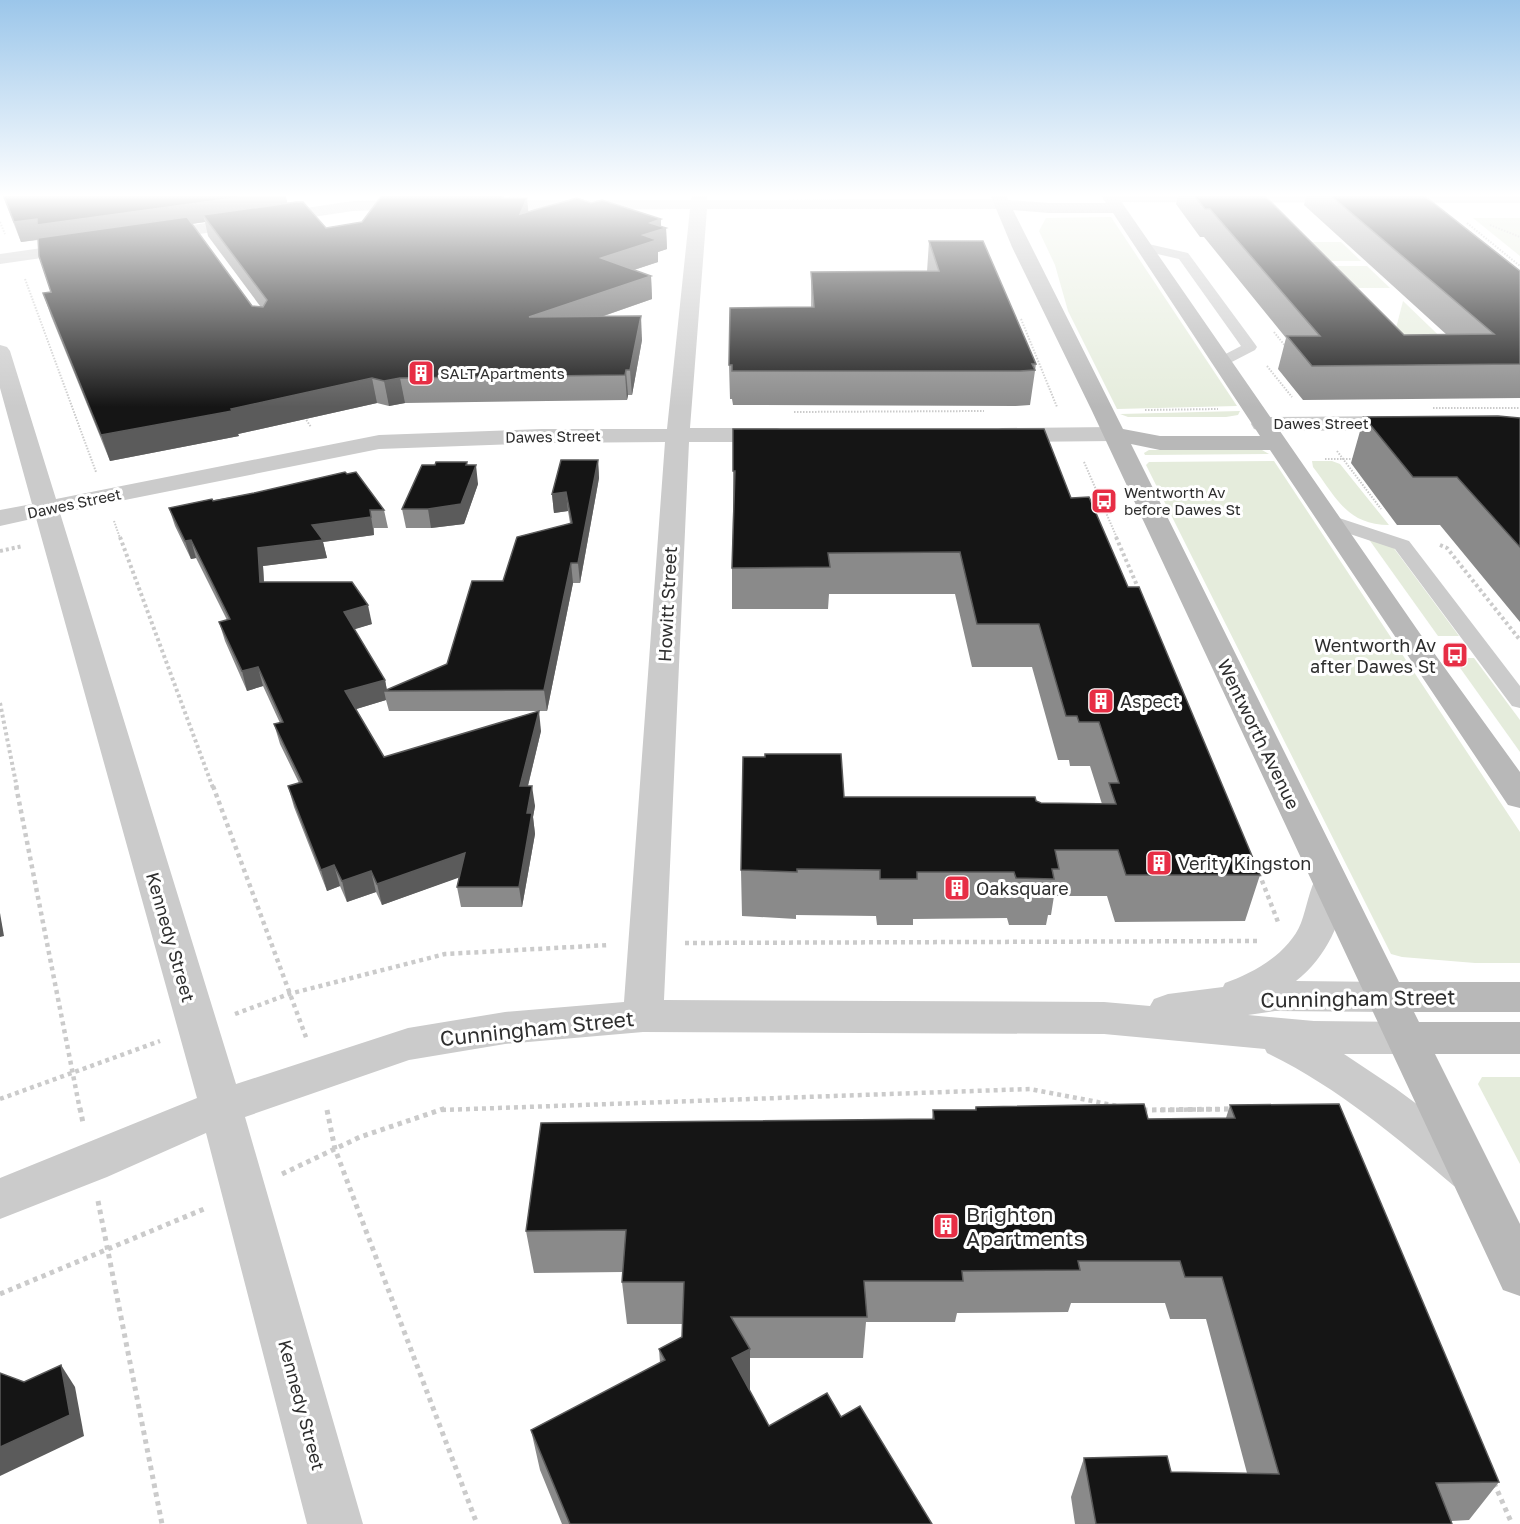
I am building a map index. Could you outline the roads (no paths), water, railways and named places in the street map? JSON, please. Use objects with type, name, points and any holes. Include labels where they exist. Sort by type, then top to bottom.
[{"type":"main road","name":"Wentworth Avenue","points":[[1030,265],[1109,422],[1520,1274]]},
{"type":"main road","points":[[1156,265],[1520,797]]},
{"type":"main road","points":[[1109,422],[1160,443],[1264,425]]},
{"type":"main road","name":"Cunningham Street","points":[[1387,997],[1520,998]]},
{"type":"main road","name":"Cunningham Street","points":[[1408,1038],[1520,1038]]},
{"type":"street","name":"Howitt Street","points":[[643,1016],[678,436],[694,265]]},
{"type":"street","name":"Kennedy Street","points":[[0,351],[221,1107],[335,1524]]},
{"type":"street","points":[[976,435],[1109,422]]},
{"type":"street","name":"Dawes Street","points":[[1264,425],[1379,423],[1414,436]]},
{"type":"street","name":"Dawes Street","points":[[1379,423],[1414,436]]},
{"type":"street","name":"Dawes Street","points":[[1264,425],[1414,436]]},
{"type":"street","name":"Dawes Street","points":[[0,518],[50,524],[105,497],[379,442],[518,436],[797,435]]},
{"type":"street","name":"Cunningham Street","points":[[1197,1007],[1261,985],[1300,953],[1307,946],[1318,924],[1331,883]]},
{"type":"street","name":"Cunningham Street","points":[[1104,1018],[1275,996],[1387,997]]},
{"type":"street","name":"Cunningham Street","points":[[0,1199],[221,1107],[408,1044],[505,1028],[643,1016],[1104,1018],[1314,1037],[1408,1038]]},
{"type":"street","name":"Cunningham Street","points":[[1258,1032],[1295,1047],[1332,1067],[1395,1112],[1472,1173]]},
{"type":"lane","points":[[1190,265],[1250,347],[1221,362]]},
{"type":"lane","points":[[1330,522],[1402,545],[1520,701]]},
{"type":"place","name":"SALT Apartments","points":[[421,373]]},
{"type":"place","name":"Wentworth Av before Dawes St","points":[[1104,501]]},
{"type":"place","name":"Wentworth Av after Dawes St","points":[[1455,655]]},
{"type":"place","name":"Aspect","points":[[1101,701]]},
{"type":"place","name":"Verity Kingston","points":[[1159,863]]},
{"type":"place","name":"Oaksquare","points":[[957,888]]},
{"type":"place","name":"Brighton Apartments","points":[[946,1226]]}]
